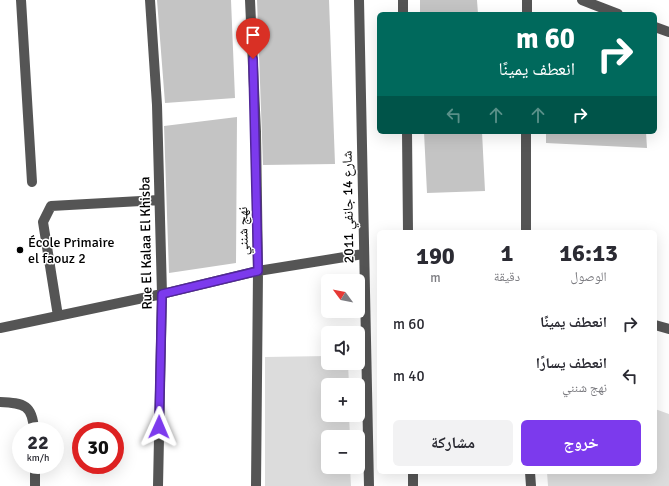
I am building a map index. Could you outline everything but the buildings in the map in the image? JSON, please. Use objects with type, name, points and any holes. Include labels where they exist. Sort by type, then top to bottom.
[{"type":"street","points":[[21,0],[32,182]]},
{"type":"street","name":"Rue El Kalaa El Khisba","points":[[150,0],[157,105],[162,294],[158,486]]},
{"type":"street","name":"نهج شنني","points":[[250,0],[256,132],[258,271],[256,486]]},
{"type":"street","name":"شارع 14 جانفي 2011","points":[[359,0],[363,254],[369,486]]},
{"type":"street","points":[[402,0],[403,12]]},
{"type":"street","points":[[527,0],[527,12]]},
{"type":"street","points":[[582,0],[613,12]]},
{"type":"street","points":[[657,29],[669,32]]},
{"type":"street","points":[[407,134],[408,230]]},
{"type":"street","points":[[526,134],[526,230]]},
{"type":"street","points":[[58,316],[43,222],[51,206],[159,200]]},
{"type":"street","points":[[0,328],[162,294],[258,271],[363,254]]},
{"type":"street","points":[[657,326],[669,329]]},
{"type":"street","points":[[0,402],[20,403],[28,409],[34,417],[34,422]]},
{"type":"street","points":[[35,474],[35,486]]},
{"type":"street","points":[[413,474],[413,486]]},
{"type":"street","points":[[530,474],[531,486]]},
{"type":"shaded area","points":[[321,356],[321,370],[348,370],[349,378],[321,378],[321,422],[349,422],[350,430],[321,430],[321,474],[350,474],[351,486],[265,486],[265,357]]},
{"type":"shaded area","points":[[657,410],[669,414],[669,486],[548,486],[547,474],[657,474]]},
{"type":"place","name":"École Primaire el faouz 2","points":[[20,250]]},
{"type":"route","points":[[159,427],[162,294],[258,271],[256,132],[253,59]]}]
